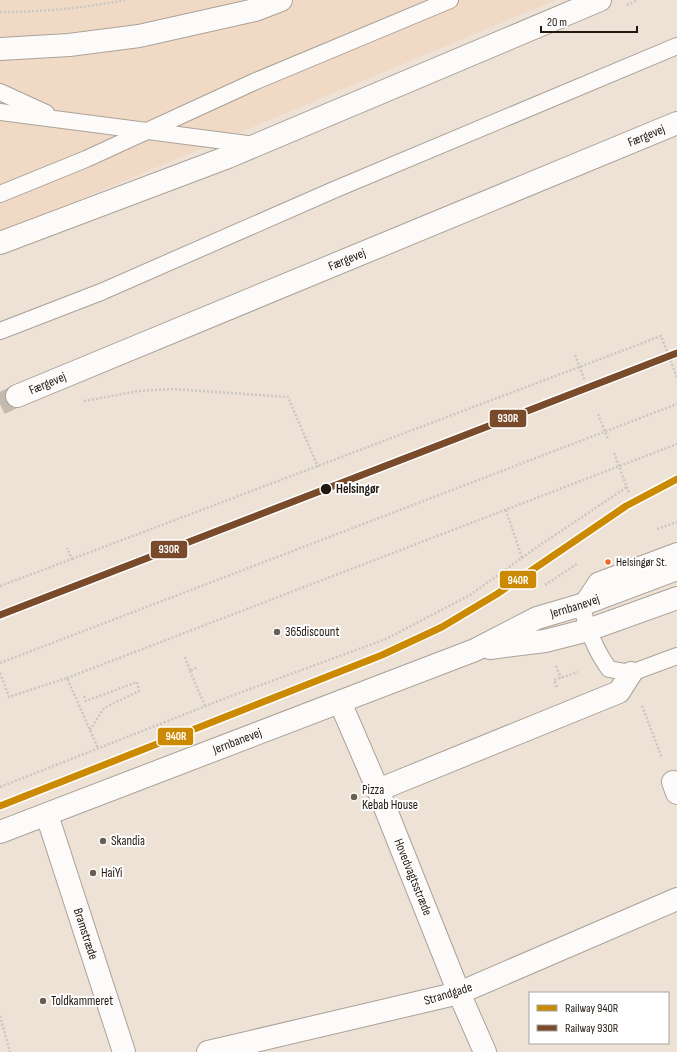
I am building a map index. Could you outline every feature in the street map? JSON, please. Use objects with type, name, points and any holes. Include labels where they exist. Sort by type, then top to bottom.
[{"type":"street","points":[[0,49],[69,45],[139,36],[255,10],[281,0]]},
{"type":"street","points":[[0,243],[257,145],[600,0]]},
{"type":"street","name":"Færgevej","points":[[17,396],[677,124]]},
{"type":"street","name":"Jernbanevej","points":[[0,832],[475,650],[537,618],[581,605],[677,569]]},
{"type":"street","name":"Jernbanevej","points":[[475,650],[545,641],[588,630],[677,598]]},
{"type":"street","points":[[378,790],[619,692],[631,673]]},
{"type":"street","name":"Hovedvagtsstræde","points":[[340,702],[378,790],[484,1052]]},
{"type":"street","name":"Bramstræde","points":[[47,815],[124,1052]]},
{"type":"street","name":"Strandgade","points":[[208,1052],[459,993],[677,900]]},
{"type":"lane","points":[[0,194],[146,132],[256,81],[450,0]]},
{"type":"lane","points":[[0,331],[100,292],[336,189],[677,46]]},
{"type":"lane","points":[[0,92],[60,120]]},
{"type":"lane","points":[[0,112],[146,132],[257,145]]},
{"type":"lane","points":[[677,551],[597,581],[581,605],[588,630],[598,655],[609,669],[631,673],[677,656]]},
{"type":"path","points":[[0,12],[32,12],[104,4],[125,0]]},
{"type":"path","points":[[0,586],[580,368],[661,336],[677,377]]},
{"type":"path","points":[[575,355],[585,381]]},
{"type":"path","points":[[82,370],[74,394],[75,402],[139,391],[173,389],[288,397],[318,467]]},
{"type":"path","points":[[0,663],[677,404]]},
{"type":"path","points":[[598,414],[608,439]]},
{"type":"path","points":[[0,673],[9,697],[67,678],[677,444]]},
{"type":"path","points":[[614,454],[629,493]]},
{"type":"path","points":[[0,787],[205,706],[386,639],[470,595],[627,487]]},
{"type":"path","points":[[506,510],[522,558]]},
{"type":"path","points":[[67,548],[72,559]]},
{"type":"path","points":[[185,657],[205,706]]},
{"type":"path","points":[[190,671],[198,667]]},
{"type":"path","points":[[67,678],[98,748]]},
{"type":"path","points":[[84,696],[86,701],[137,682],[139,691],[104,708],[90,730]]},
{"type":"path","points":[[647,721],[650,729]]},
{"type":"path","points":[[0,1016],[10,1052]]},
{"type":"shaded area","points":[[0,0],[556,0],[0,233]]},
{"type":"tunnel","points":[[0,404],[17,396]]},
{"type":"rail line","name":"930R","points":[[0,615],[677,353]]},
{"type":"rail line","name":"940R","points":[[0,806],[382,655],[442,627],[497,594],[626,506],[677,479]]},
{"type":"place","name":"Helsingør","points":[[326,489]]},
{"type":"place","name":"Helsingør St.","points":[[608,562]]},
{"type":"place","name":"365discount","points":[[277,632]]},
{"type":"place","name":"Pizza Kebab House","points":[[354,797]]},
{"type":"place","name":"Skandia","points":[[103,841]]},
{"type":"place","name":"HaiYi","points":[[93,873]]},
{"type":"place","name":"Toldkammeret","points":[[43,1001]]}]
